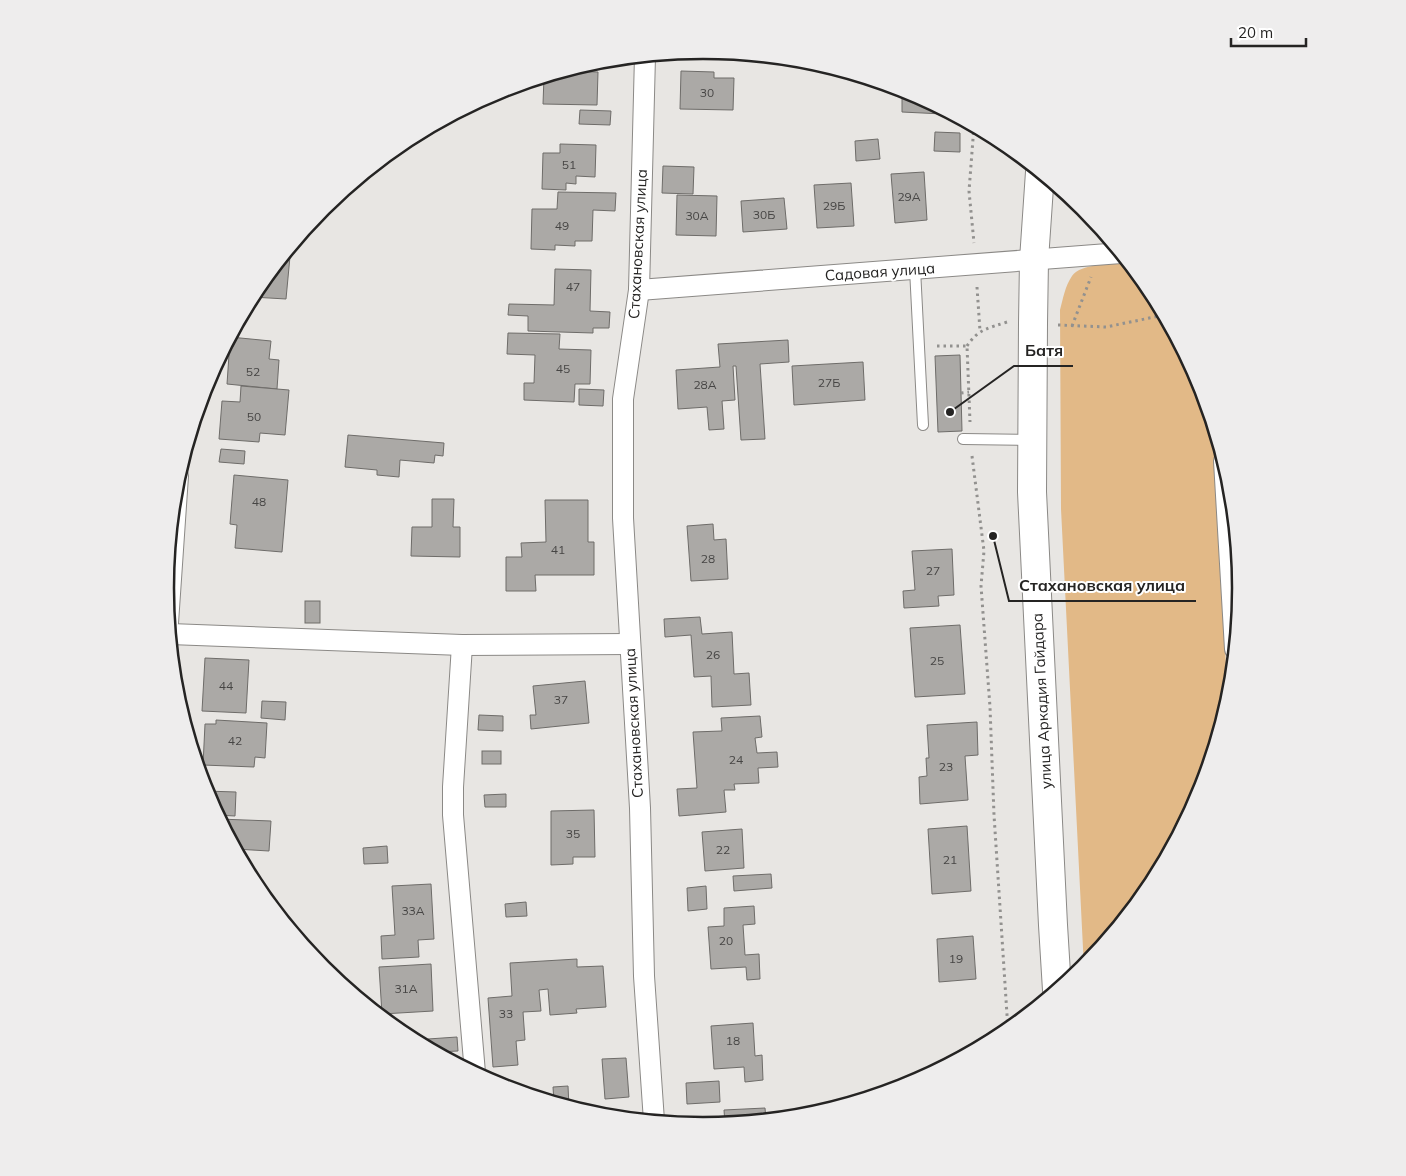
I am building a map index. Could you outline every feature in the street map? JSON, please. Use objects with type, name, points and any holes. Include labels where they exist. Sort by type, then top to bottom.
[{"type":"main road","name":"улица Аркадия Гайдара","points":[[1039,180],[1034,260],[1033,323],[1032,440],[1034,543],[1056,982]]},
{"type":"street","name":"Стахановская улица","points":[[646,62],[639,290],[624,399],[624,518],[640,808],[644,976],[654,1115]]},
{"type":"street","name":"Садовая улица","points":[[639,290],[1113,254]]},
{"type":"street","points":[[1227,514],[1232,595]]},
{"type":"street","points":[[176,634],[462,645],[630,644]]},
{"type":"street","points":[[462,645],[453,778],[453,815],[474,1065]]},
{"type":"lane","points":[[914,269],[923,425]]},
{"type":"lane","points":[[967,439],[1032,440]]},
{"type":"path","points":[[973,133],[969,191],[980,331]]},
{"type":"path","points":[[1007,1021],[994,815],[990,707],[981,586],[984,551],[967,439],[969,392],[967,346],[973,336],[980,331],[1007,322],[1106,327],[1157,316]]},
{"type":"path","points":[[919,347],[967,346]]},
{"type":"path","points":[[961,393],[969,392]]},
{"type":"shaded area","points":[[1121,264],[1143,294],[1178,354],[1204,418],[1215,454],[1226,668],[1214,725],[1204,758],[1178,822],[1143,882],[1123,910],[1083,955],[1061,509],[1060,310],[1064,293],[1072,276],[1082,269],[1098,265]]},
{"type":"building","points":[[681,71],[714,72],[714,78],[734,78],[733,110],[680,109]]},
{"type":"building","points":[[588,72],[598,72],[597,105],[543,104],[544,84]]},
{"type":"building","points":[[902,98],[938,114],[902,112]]},
{"type":"building","points":[[580,110],[611,111],[610,125],[579,124]]},
{"type":"building","points":[[935,132],[960,133],[960,152],[934,151]]},
{"type":"building","points":[[878,139],[880,159],[856,161],[855,141]]},
{"type":"building","points":[[560,144],[596,145],[595,177],[576,176],[576,184],[566,183],[566,190],[542,189],[543,153],[560,153]]},
{"type":"building","points":[[663,166],[694,167],[693,194],[662,193]]},
{"type":"building","points":[[924,172],[927,220],[895,223],[891,174]]},
{"type":"building","points":[[851,183],[854,226],[817,228],[814,185]]},
{"type":"building","points":[[558,192],[616,193],[615,211],[593,210],[592,241],[575,241],[575,246],[555,245],[555,250],[531,249],[532,209],[557,209]]},
{"type":"building","points":[[677,195],[717,196],[716,236],[676,235]]},
{"type":"building","points":[[784,198],[787,229],[743,232],[741,201]]},
{"type":"building","points":[[290,258],[286,299],[261,298]]},
{"type":"building","points":[[555,269],[591,270],[590,311],[610,312],[609,328],[593,328],[593,333],[528,331],[528,316],[508,315],[509,304],[554,305]]},
{"type":"building","points":[[508,333],[560,334],[559,349],[591,350],[590,384],[575,384],[574,402],[524,400],[524,383],[534,383],[535,355],[507,354]]},
{"type":"building","points":[[237,338],[271,341],[269,359],[279,360],[277,389],[227,384],[229,355]]},
{"type":"building","points":[[788,340],[789,362],[760,364],[765,439],[741,440],[736,366],[733,366],[735,400],[722,401],[724,429],[709,430],[707,407],[678,409],[676,370],[720,367],[718,344]]},
{"type":"building","points":[[960,355],[962,431],[938,432],[935,356]]},
{"type":"building","points":[[863,362],[865,400],[794,405],[792,366]]},
{"type":"building","points":[[241,386],[289,390],[285,435],[260,433],[259,442],[219,439],[222,401],[240,402]]},
{"type":"building","points":[[579,389],[604,390],[603,406],[579,405]]},
{"type":"building","points":[[348,435],[444,443],[443,456],[435,455],[434,463],[400,460],[399,477],[377,475],[377,470],[345,467]]},
{"type":"building","points":[[221,449],[245,451],[244,464],[219,462]]},
{"type":"building","points":[[234,475],[288,480],[282,552],[235,548],[237,525],[230,524]]},
{"type":"building","points":[[432,499],[454,499],[453,527],[460,527],[460,557],[411,556],[412,527],[432,527]]},
{"type":"building","points":[[545,500],[588,500],[588,542],[594,542],[594,575],[535,575],[536,591],[506,591],[506,557],[522,557],[521,543],[546,542]]},
{"type":"building","points":[[713,524],[714,540],[726,539],[728,579],[691,581],[687,526]]},
{"type":"building","points":[[952,549],[954,595],[938,596],[939,606],[904,608],[903,591],[915,590],[912,551]]},
{"type":"building","points":[[305,601],[320,601],[320,623],[305,623]]},
{"type":"building","points":[[700,617],[702,634],[732,632],[734,674],[749,673],[751,705],[712,707],[711,676],[694,677],[691,635],[665,637],[664,619]]},
{"type":"building","points":[[960,625],[965,694],[915,697],[910,628]]},
{"type":"building","points":[[205,658],[249,660],[246,713],[202,711]]},
{"type":"building","points":[[585,681],[589,723],[531,729],[530,715],[536,715],[533,686]]},
{"type":"building","points":[[262,701],[286,702],[285,720],[261,718]]},
{"type":"building","points":[[479,715],[503,716],[503,731],[478,730]]},
{"type":"building","points":[[760,716],[762,737],[755,738],[757,753],[777,752],[778,767],[758,768],[759,783],[734,784],[735,790],[724,790],[726,812],[679,816],[677,789],[697,788],[693,732],[722,731],[721,718]]},
{"type":"building","points":[[216,720],[267,723],[265,758],[255,757],[254,767],[205,765],[205,724],[216,724]]},
{"type":"building","points":[[977,722],[978,755],[965,756],[968,800],[920,804],[919,777],[927,776],[926,758],[929,758],[927,725]]},
{"type":"building","points":[[482,751],[501,751],[501,764],[482,764]]},
{"type":"building","points":[[214,791],[236,792],[235,816],[225,815]]},
{"type":"building","points":[[506,794],[506,807],[485,807],[484,795]]},
{"type":"building","points":[[594,810],[595,857],[573,857],[573,864],[551,865],[551,811]]},
{"type":"building","points":[[227,819],[271,821],[269,851],[243,849]]},
{"type":"building","points":[[967,826],[971,891],[932,894],[928,829]]},
{"type":"building","points":[[742,829],[744,868],[705,871],[702,832]]},
{"type":"building","points":[[387,846],[388,863],[364,864],[363,848]]},
{"type":"building","points":[[771,874],[772,888],[734,891],[733,876]]},
{"type":"building","points":[[431,884],[434,939],[418,940],[419,957],[382,959],[381,936],[395,935],[392,886]]},
{"type":"building","points":[[706,886],[707,909],[688,911],[687,888]]},
{"type":"building","points":[[526,902],[527,916],[506,917],[505,904]]},
{"type":"building","points":[[754,906],[755,924],[743,925],[745,955],[759,954],[760,979],[747,980],[746,967],[711,969],[708,927],[724,926],[724,908]]},
{"type":"building","points":[[973,936],[976,979],[939,982],[937,939]]},
{"type":"building","points":[[577,959],[577,967],[603,966],[606,1007],[576,1009],[577,1013],[550,1015],[548,989],[539,990],[541,1011],[523,1012],[525,1040],[516,1041],[518,1065],[493,1067],[488,998],[512,996],[510,963]]},
{"type":"building","points":[[431,964],[433,1011],[389,1014],[382,1008],[379,967]]},
{"type":"building","points":[[753,1023],[755,1056],[762,1055],[763,1080],[745,1082],[744,1067],[714,1069],[711,1026]]},
{"type":"building","points":[[457,1037],[458,1051],[448,1051],[428,1039]]},
{"type":"building","points":[[626,1058],[629,1097],[605,1099],[602,1059]]},
{"type":"building","points":[[719,1081],[720,1102],[687,1104],[686,1083]]},
{"type":"building","points":[[568,1086],[569,1100],[554,1095],[553,1087]]},
{"type":"building","points":[[765,1108],[765,1114],[724,1116],[724,1110]]},
{"type":"place","name":"Батя","points":[[950,412]]},
{"type":"place","name":"Стахановская улица","points":[[993,536]]}]
